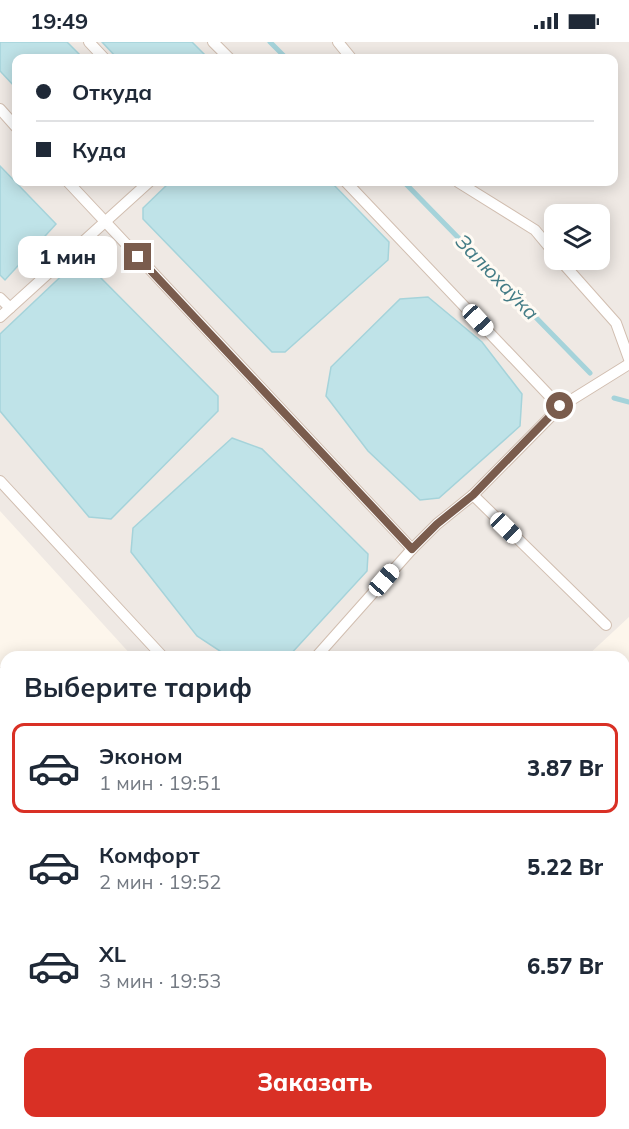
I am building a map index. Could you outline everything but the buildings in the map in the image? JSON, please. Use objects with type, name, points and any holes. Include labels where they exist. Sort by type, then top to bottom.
[{"type":"lane","points":[[89,42],[100,54]]},
{"type":"lane","points":[[213,42],[225,54]]},
{"type":"lane","points":[[338,42],[348,54]]},
{"type":"lane","points":[[0,109],[12,122]]},
{"type":"lane","points":[[72,186],[412,549]]},
{"type":"lane","points":[[0,317],[145,186]]},
{"type":"lane","points":[[350,186],[560,406]]},
{"type":"lane","points":[[464,186],[535,230],[544,241]]},
{"type":"lane","points":[[569,270],[616,323],[629,359]]},
{"type":"lane","points":[[0,298],[10,308]]},
{"type":"lane","points":[[321,651],[412,549],[437,524],[473,495],[560,406],[629,364]]},
{"type":"lane","points":[[0,480],[157,651]]},
{"type":"lane","points":[[473,495],[606,625]]},
{"type":"shaded area","points":[[0,42],[629,42],[629,617],[592,651],[128,651],[0,511]]},
{"type":"water","points":[[0,42],[67,42],[79,54],[12,54],[12,84],[0,71]]},
{"type":"water","points":[[102,42],[192,42],[204,54],[113,54]]},
{"type":"water","points":[[0,166],[12,178],[12,186],[19,186],[56,224],[5,280],[0,275]]},
{"type":"water","points":[[166,186],[335,186],[389,242],[388,260],[285,352],[272,352],[143,219],[143,208]]},
{"type":"water","points":[[72,266],[90,267],[218,396],[218,411],[111,519],[89,517],[0,411],[0,334]]},
{"type":"water","points":[[428,297],[482,342],[522,394],[520,426],[439,498],[420,500],[368,451],[326,396],[331,367],[400,299]]},
{"type":"water","points":[[232,438],[262,449],[368,554],[367,571],[294,651],[220,651],[197,636],[131,552],[133,528]]},
{"type":"waterway","name":"Залюхаўка","points":[[270,42],[282,54]]},
{"type":"waterway","name":"Залюхаўка","points":[[408,186],[590,373]]},
{"type":"waterway","name":"Залюхаўка","points":[[614,398],[629,402]]},
{"type":"route","points":[[138,257],[412,549],[437,524],[473,495],[560,406]]}]
